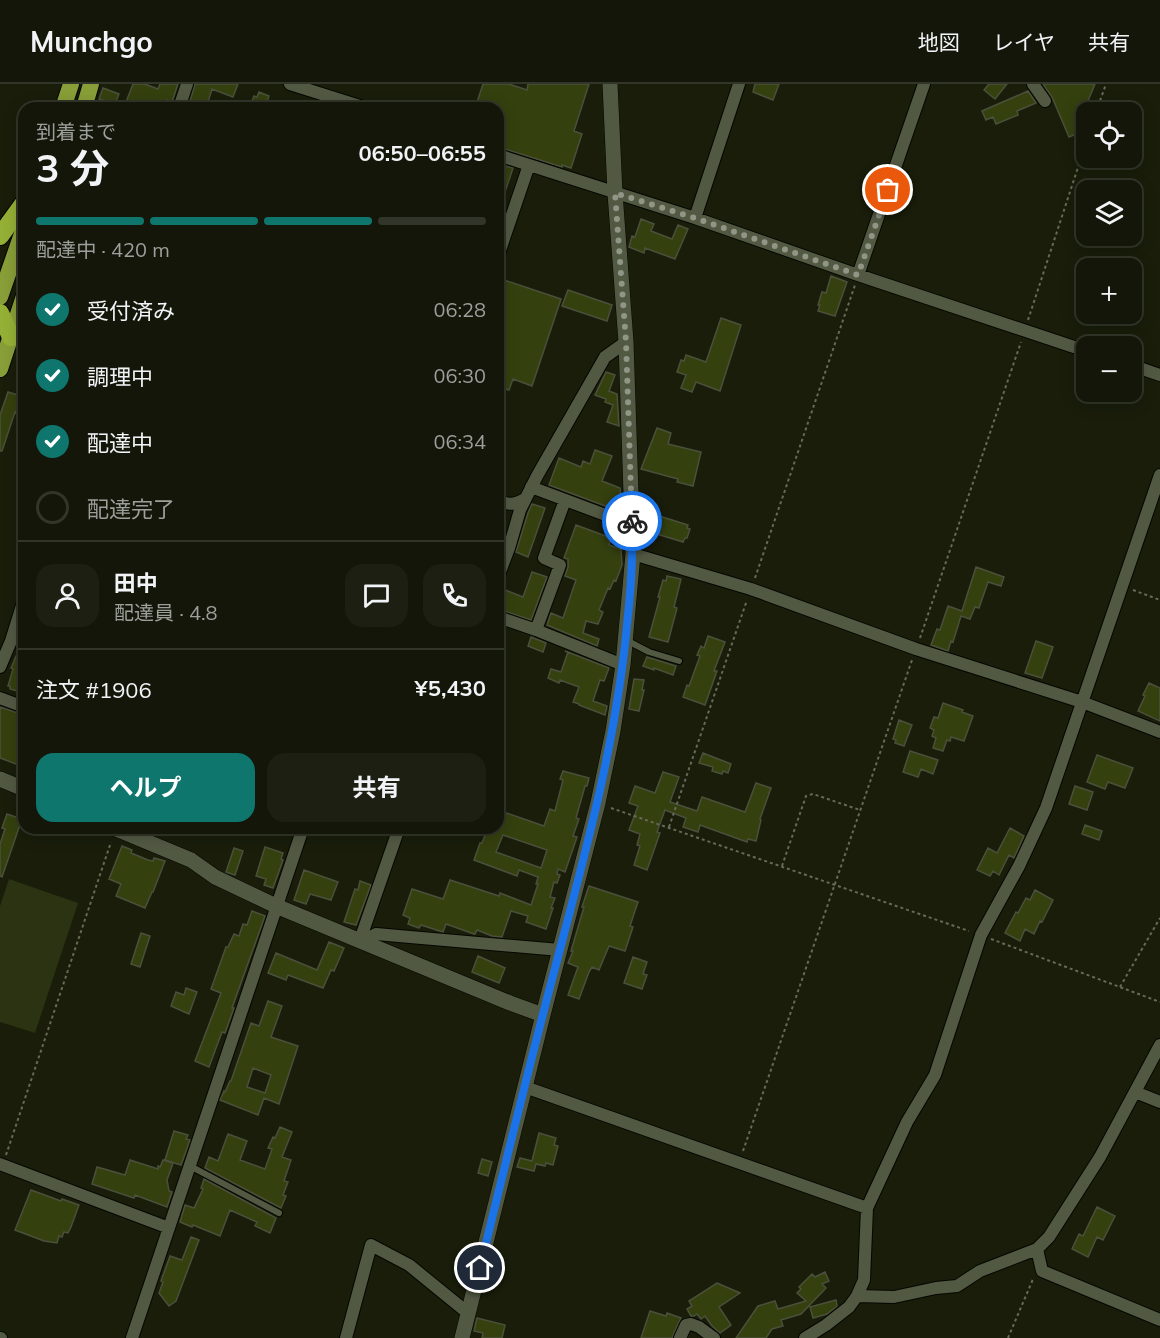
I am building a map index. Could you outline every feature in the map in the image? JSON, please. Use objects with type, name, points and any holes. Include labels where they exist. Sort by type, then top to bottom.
[{"type":"highway","points":[[65,102],[71,84]]},
{"type":"highway","points":[[86,102],[91,84]]},
{"type":"highway","points":[[0,236],[18,211]]},
{"type":"highway","points":[[0,297],[18,245]]},
{"type":"highway","points":[[0,313],[17,340],[0,369]]},
{"type":"street","points":[[181,102],[187,84]]},
{"type":"street","points":[[290,84],[345,102]]},
{"type":"street","points":[[462,1338],[598,803],[624,665],[633,554],[626,342],[610,84]]},
{"type":"street","points":[[695,218],[740,84]]},
{"type":"street","points":[[858,275],[924,84]]},
{"type":"street","points":[[1033,84],[1044,101]]},
{"type":"street","points":[[504,157],[695,218],[1076,348]]},
{"type":"street","points":[[504,238],[529,165]]},
{"type":"street","points":[[504,561],[520,510],[531,488],[605,357],[626,342]]},
{"type":"street","points":[[1142,369],[1160,375]]},
{"type":"street","points":[[805,1338],[849,1307],[864,1280],[867,1208],[907,1122],[935,1075],[981,934],[1019,866],[1046,808],[1160,475]]},
{"type":"street","points":[[531,488],[632,525]]},
{"type":"street","points":[[504,503],[517,504],[525,499]]},
{"type":"street","points":[[536,630],[560,565],[544,558],[565,500]]},
{"type":"street","points":[[633,554],[751,590],[916,649],[1082,702],[1160,732]]},
{"type":"street","points":[[0,667],[18,618]]},
{"type":"street","points":[[504,619],[624,665]]},
{"type":"street","points":[[0,698],[18,705]]},
{"type":"street","points":[[0,779],[18,786]]},
{"type":"street","points":[[129,834],[191,860],[215,876],[276,906],[543,1015]]},
{"type":"street","points":[[132,1338],[301,834]]},
{"type":"street","points":[[362,940],[397,834]]},
{"type":"street","points":[[362,940],[376,934],[560,950]]},
{"type":"street","points":[[857,1296],[894,1297],[957,1286],[980,1270],[1037,1249],[1049,1237],[1100,1157],[1160,1046]]},
{"type":"street","points":[[525,1087],[867,1208]]},
{"type":"street","points":[[1135,1092],[1160,1102]]},
{"type":"street","points":[[1,1168],[169,1228]]},
{"type":"street","points":[[346,1338],[371,1245],[409,1265],[468,1313]]},
{"type":"street","points":[[1037,1249],[1042,1271],[1160,1320]]},
{"type":"street","points":[[680,1338],[686,1325],[691,1324],[714,1338]]},
{"type":"lane","points":[[626,640],[649,652],[679,661]]},
{"type":"lane","points":[[190,1166],[279,1213]]},
{"type":"path","points":[[1100,102],[1106,84]]},
{"type":"path","points":[[669,827],[858,275]]},
{"type":"path","points":[[1125,588],[1160,600]]},
{"type":"path","points":[[782,866],[806,796],[813,794],[860,810]]},
{"type":"path","points":[[598,803],[981,934],[1160,1002]]},
{"type":"path","points":[[1,1168],[113,834]]},
{"type":"path","points":[[1120,987],[1160,918]]},
{"type":"path","points":[[1008,1338],[1037,1270]]},
{"type":"green space","points":[[9,879],[78,903],[35,1033],[0,1022],[0,906]]},
{"type":"building","points":[[133,84],[145,84],[158,89],[160,84],[178,84],[172,102],[167,100],[166,102],[126,102]]},
{"type":"building","points":[[195,84],[238,84],[233,97],[212,89],[208,102],[190,102]]},
{"type":"building","points":[[483,84],[509,84],[527,90],[528,84],[589,84],[574,131],[582,134],[571,168],[504,149],[504,102],[477,102]]},
{"type":"building","points":[[755,84],[779,84],[773,100],[753,92]]},
{"type":"building","points":[[989,84],[1007,84],[995,99],[984,90]]},
{"type":"building","points":[[1043,84],[1095,84],[1088,102],[1076,102],[1076,134],[1069,137],[1052,97]]},
{"type":"building","points":[[103,88],[119,94],[116,102],[99,99]]},
{"type":"building","points":[[1028,91],[1036,103],[1017,111],[1018,115],[996,124],[993,117],[986,120],[982,111]]},
{"type":"building","points":[[259,92],[269,96],[267,102],[252,102],[254,96],[257,97]]},
{"type":"building","points":[[504,166],[513,168],[504,195]]},
{"type":"building","points":[[641,219],[654,224],[651,231],[672,239],[678,225],[688,229],[675,259],[645,248],[644,253],[629,247]]},
{"type":"building","points":[[831,276],[847,282],[835,316],[818,311],[822,292],[826,293]]},
{"type":"building","points":[[504,280],[561,299],[532,386],[513,379],[509,390],[504,389]]},
{"type":"building","points":[[568,290],[612,305],[607,321],[562,306]]},
{"type":"building","points":[[721,318],[741,325],[720,391],[696,382],[692,392],[681,388],[686,375],[677,372],[681,360],[684,361],[686,355],[706,362]]},
{"type":"building","points":[[606,372],[615,375],[609,391],[617,394],[619,426],[607,422],[613,405],[605,402],[606,399],[595,395]]},
{"type":"building","points":[[8,392],[18,395],[18,407],[2,451],[0,451],[0,415]]},
{"type":"building","points":[[657,428],[671,433],[668,444],[701,452],[693,486],[677,482],[678,479],[641,469]]},
{"type":"building","points":[[595,450],[612,456],[602,481],[620,488],[621,497],[616,510],[549,485],[559,458],[581,467],[583,461],[590,464]]},
{"type":"building","points":[[532,504],[545,508],[528,557],[516,552]]},
{"type":"building","points":[[653,514],[688,525],[687,528],[690,529],[687,538],[683,542],[644,530]]},
{"type":"building","points":[[576,525],[611,538],[609,545],[621,549],[622,565],[616,581],[614,580],[610,589],[608,588],[599,610],[603,612],[598,624],[586,621],[583,633],[599,639],[597,646],[547,625],[551,613],[563,618],[576,580],[565,576],[568,559],[564,558]]},
{"type":"building","points":[[976,567],[1004,577],[1001,586],[988,582],[979,608],[975,607],[970,619],[961,616],[948,651],[931,645],[937,629],[940,630],[948,606],[962,611]]},
{"type":"building","points":[[532,572],[547,577],[531,620],[504,611],[504,590],[523,597]]},
{"type":"building","points":[[667,576],[681,579],[674,607],[677,608],[668,642],[649,637],[663,580],[666,581]]},
{"type":"building","points":[[708,636],[725,642],[705,705],[683,697],[700,656],[697,655],[701,646],[704,648]]},
{"type":"building","points":[[531,637],[546,643],[543,652],[528,646]]},
{"type":"building","points":[[1036,641],[1053,647],[1042,678],[1025,673]]},
{"type":"building","points":[[18,652],[18,691],[8,686],[13,669],[11,668]]},
{"type":"building","points":[[568,652],[609,668],[604,681],[600,680],[593,701],[607,706],[605,715],[573,702],[579,687],[548,678],[551,669],[561,672]]},
{"type":"building","points":[[647,657],[676,666],[673,675],[643,666]]},
{"type":"building","points":[[634,679],[644,680],[639,711],[629,709]]},
{"type":"building","points":[[1149,683],[1160,688],[1160,721],[1138,711]]},
{"type":"building","points":[[943,703],[973,716],[964,741],[951,737],[950,741],[947,740],[943,751],[933,748],[936,738],[932,736],[934,730],[930,728],[934,717],[938,718]]},
{"type":"building","points":[[0,707],[18,713],[18,765],[0,758]]},
{"type":"building","points":[[899,720],[912,725],[904,746],[895,743],[896,740],[893,739]]},
{"type":"building","points":[[910,751],[938,760],[933,774],[921,769],[918,777],[903,772]]},
{"type":"building","points":[[703,753],[731,764],[728,773],[712,771],[713,767],[699,763]]},
{"type":"building","points":[[1097,755],[1133,768],[1125,788],[1108,782],[1105,789],[1087,782]]},
{"type":"building","points":[[563,771],[589,778],[576,818],[579,819],[573,836],[577,837],[565,872],[558,869],[557,874],[560,875],[557,883],[554,882],[550,897],[555,898],[546,929],[526,922],[528,916],[511,911],[502,937],[477,930],[474,934],[446,924],[443,932],[421,925],[419,928],[408,924],[410,918],[403,915],[412,889],[443,899],[450,880],[499,896],[500,893],[531,905],[538,877],[519,870],[517,876],[474,860],[486,834],[504,834],[504,812],[544,826],[550,809],[555,811],[563,780],[560,779]],"holes":[[[503,835],[547,850],[541,868],[496,852]]]},
{"type":"building","points":[[663,772],[679,777],[670,802],[697,811],[702,797],[745,812],[756,783],[771,788],[760,819],[756,841],[748,839],[747,842],[700,825],[698,832],[683,827],[686,818],[665,810],[657,832],[660,833],[647,870],[634,865],[640,846],[637,845],[640,834],[629,830],[638,806],[629,803],[635,786],[655,793]]},
{"type":"building","points":[[1075,786],[1093,792],[1087,810],[1069,804]]},
{"type":"building","points":[[7,814],[18,818],[18,831],[2,877],[0,876],[0,844],[5,829],[2,828]]},
{"type":"building","points":[[1085,825],[1102,831],[1099,840],[1082,834]]},
{"type":"building","points":[[1010,828],[1024,836],[1014,858],[1009,855],[999,875],[993,871],[990,876],[977,870],[988,848],[997,853]]},
{"type":"building","points":[[122,846],[132,850],[131,853],[148,860],[153,861],[154,858],[165,861],[145,908],[116,896],[121,884],[109,879]]},
{"type":"building","points":[[265,847],[283,853],[281,859],[283,860],[273,888],[264,885],[266,879],[256,876]]},
{"type":"building","points":[[234,848],[243,851],[235,875],[226,872]]},
{"type":"building","points":[[304,870],[338,882],[331,900],[310,894],[306,904],[294,900]]},
{"type":"building","points":[[360,881],[371,885],[356,925],[344,922]]},
{"type":"building","points":[[589,886],[638,902],[625,951],[609,946],[599,970],[592,967],[589,972],[579,999],[568,995],[578,967],[568,963]]},
{"type":"building","points":[[1035,890],[1053,900],[1034,934],[1025,929],[1020,941],[1005,933],[1016,912],[1018,913],[1026,898],[1030,900]]},
{"type":"building","points":[[252,911],[265,916],[225,1033],[222,1032],[209,1067],[195,1061],[221,993],[211,989],[226,947],[234,934],[239,936],[243,924],[247,925]]},
{"type":"building","points":[[141,933],[150,936],[140,967],[131,964]]},
{"type":"building","points":[[329,942],[344,948],[334,971],[331,970],[323,988],[288,975],[286,980],[268,973],[276,953],[317,970]]},
{"type":"building","points":[[478,956],[505,968],[499,983],[472,972]]},
{"type":"building","points":[[633,957],[647,962],[643,974],[647,975],[642,989],[624,983]]},
{"type":"building","points":[[186,988],[197,992],[189,1014],[171,1006],[176,992],[184,995]]},
{"type":"building","points":[[268,1001],[282,1006],[271,1037],[298,1046],[279,1104],[264,1098],[258,1115],[220,1100],[231,1081],[251,1023],[259,1026]],"holes":[[[253,1068],[271,1075],[265,1093],[247,1087]]]},
{"type":"building","points":[[280,1127],[292,1132],[282,1157],[291,1160],[284,1181],[288,1182],[281,1208],[205,1168],[209,1157],[218,1161],[228,1134],[247,1141],[240,1160],[265,1169],[272,1149],[268,1148]]},
{"type":"building","points":[[174,1131],[188,1135],[186,1139],[190,1140],[181,1165],[165,1160]]},
{"type":"building","points":[[539,1133],[556,1138],[554,1145],[558,1146],[553,1165],[536,1164],[534,1171],[517,1167],[520,1158],[532,1161]]},
{"type":"building","points":[[482,1159],[492,1162],[488,1176],[478,1173]]},
{"type":"building","points":[[130,1160],[158,1169],[163,1160],[173,1163],[167,1180],[169,1191],[172,1192],[167,1207],[135,1195],[134,1198],[92,1184],[97,1167],[125,1175]]},
{"type":"building","points":[[204,1179],[276,1218],[270,1233],[255,1226],[257,1222],[230,1210],[220,1236],[180,1222],[185,1205],[194,1208],[203,1189],[201,1188]]},
{"type":"building","points":[[31,1190],[79,1205],[68,1233],[64,1232],[62,1237],[59,1236],[57,1243],[44,1241],[15,1230]]},
{"type":"building","points":[[1097,1207],[1115,1216],[1103,1240],[1097,1237],[1088,1257],[1072,1249],[1079,1234],[1083,1236]]},
{"type":"building","points":[[191,1237],[199,1240],[176,1301],[169,1306],[159,1293],[163,1282],[161,1281],[170,1256],[182,1260]]},
{"type":"building","points":[[825,1272],[829,1281],[822,1284],[826,1288],[801,1314],[781,1320],[783,1326],[772,1329],[766,1338],[736,1338],[758,1306],[775,1301],[778,1309],[806,1301],[797,1293],[801,1289],[799,1287],[812,1274],[815,1277]]},
{"type":"building","points":[[717,1283],[740,1293],[719,1307],[731,1325],[720,1333],[705,1316],[701,1319],[697,1314],[691,1316],[687,1309],[692,1306],[689,1301]]},
{"type":"building","points":[[836,1300],[837,1306],[827,1314],[813,1318],[810,1307]]},
{"type":"building","points":[[650,1311],[681,1318],[672,1338],[641,1338]]},
{"type":"building","points":[[477,1318],[505,1325],[502,1338],[482,1338],[483,1333],[474,1331]]},
{"type":"way so far","points":[[632,521],[626,342],[615,193],[695,218],[858,275],[888,190]]},
{"type":"route","points":[[480,1268],[598,803],[613,731],[624,665],[633,554],[632,521]]}]
